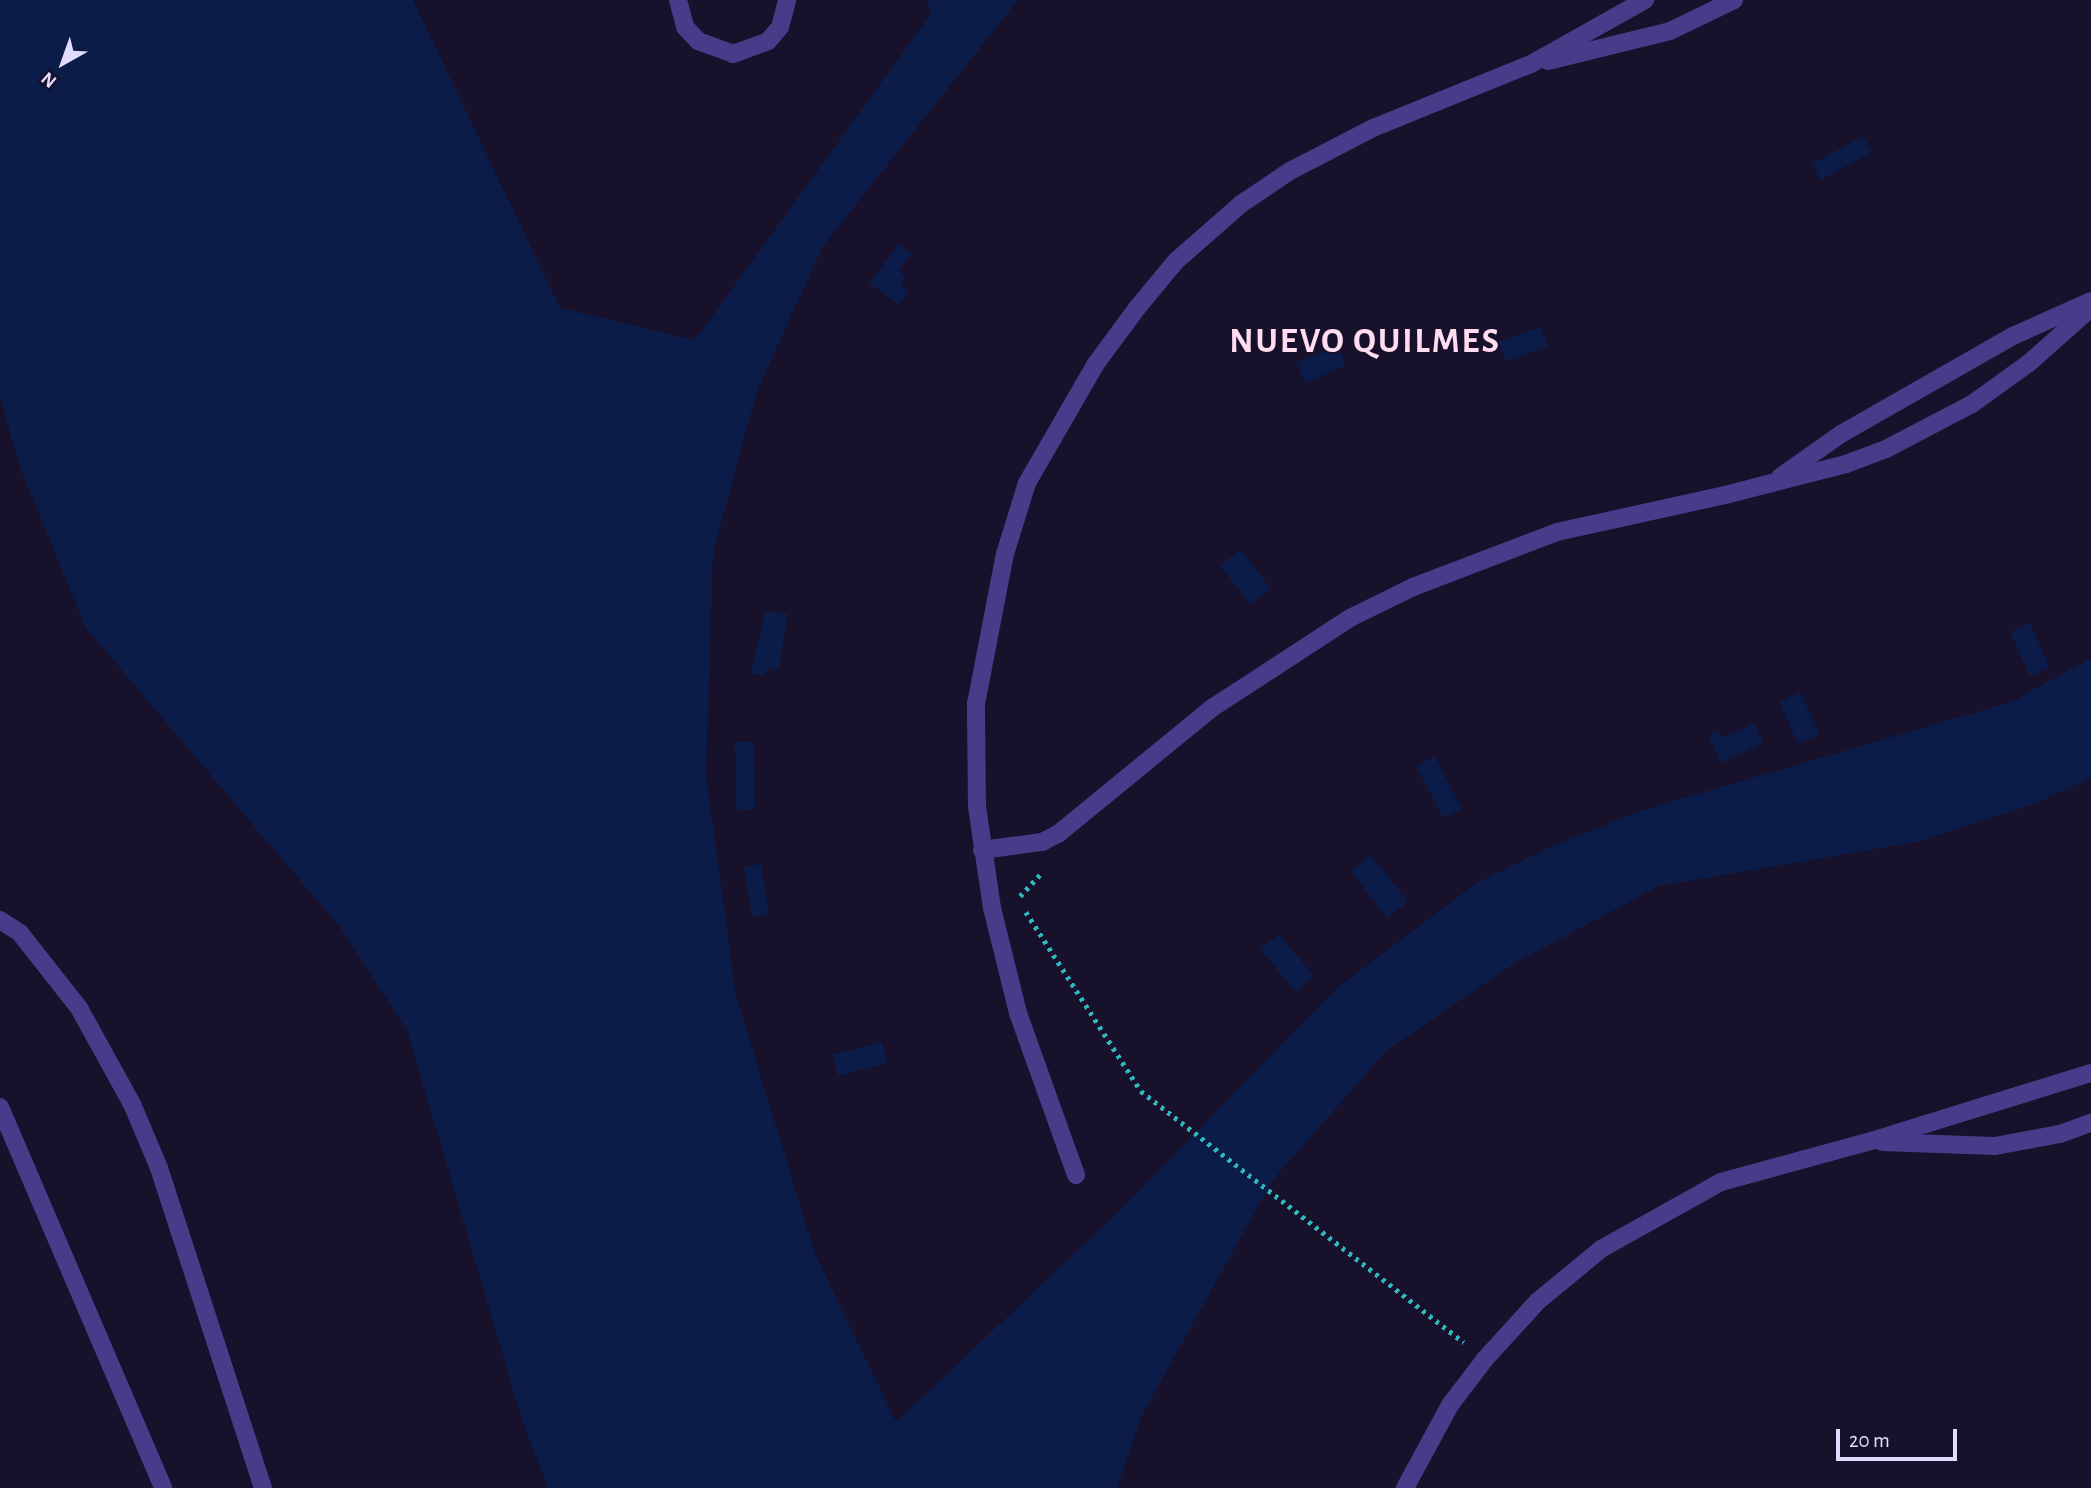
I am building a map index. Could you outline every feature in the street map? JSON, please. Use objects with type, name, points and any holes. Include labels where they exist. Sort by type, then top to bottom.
[{"type":"street","points":[[678,0],[685,27],[698,41],[733,54],[768,41],[780,27],[789,3]]},
{"type":"street","points":[[1076,1175],[1018,1013],[982,850],[975,763],[976,704],[1005,554],[1027,483],[1095,366],[1176,261],[1241,204],[1290,171],[1373,128],[1531,64],[1645,0]]},
{"type":"street","points":[[1531,64],[1644,40],[1734,0]]},
{"type":"street","points":[[1774,482],[1841,434],[2013,336],[2091,301]]},
{"type":"street","points":[[982,850],[1042,842],[1059,834],[1212,708],[1350,618],[1413,587],[1557,532],[1774,482],[1856,460],[1972,404],[2029,363],[2091,308]]},
{"type":"street","points":[[0,919],[28,942],[79,1008],[132,1104],[159,1168],[263,1488]]},
{"type":"street","points":[[1405,1488],[1450,1405],[1485,1359],[1538,1301],[1601,1249],[1681,1202],[1768,1166],[1871,1141],[2091,1073]]},
{"type":"street","points":[[0,1107],[163,1488]]},
{"type":"street","points":[[1871,1141],[1995,1146],[2091,1124]]},
{"type":"path","points":[[1017,899],[1040,873],[1051,869]]},
{"type":"path","points":[[1024,910],[1142,1091],[1485,1359]]},
{"type":"water","points":[[0,0],[413,0],[560,308],[695,340],[930,15],[928,0],[1018,0],[823,246],[757,391],[713,553],[706,775],[736,995],[815,1254],[896,1422],[1114,1216],[1336,989],[1478,882],[1557,844],[1643,810],[2011,702],[2091,658],[2091,778],[2032,805],[1916,842],[1659,886],[1515,963],[1386,1051],[1272,1181],[1141,1417],[1117,1488],[548,1488],[522,1420],[407,1030],[339,926],[86,628],[20,468],[0,397]]},
{"type":"water","points":[[1863,136],[1872,152],[1821,180],[1812,164]]},
{"type":"water","points":[[899,244],[912,253],[899,271],[906,277],[900,285],[909,292],[899,305],[869,283]]},
{"type":"water","points":[[1540,327],[1548,346],[1506,362],[1498,342]]},
{"type":"water","points":[[1338,346],[1346,366],[1305,383],[1296,363]]},
{"type":"water","points":[[1241,550],[1271,589],[1250,604],[1220,565]]},
{"type":"water","points":[[766,611],[788,614],[779,670],[767,668],[765,676],[750,673]]},
{"type":"water","points":[[2030,623],[2050,668],[2030,676],[2010,632]]},
{"type":"water","points":[[1800,692],[1820,734],[1798,744],[1779,702]]},
{"type":"water","points":[[1754,723],[1763,743],[1721,763],[1708,736],[1718,730],[1722,738]]},
{"type":"water","points":[[735,742],[754,742],[755,810],[736,809]]},
{"type":"water","points":[[1435,756],[1462,809],[1443,818],[1416,766]]},
{"type":"water","points":[[1371,855],[1408,902],[1387,918],[1351,871]]},
{"type":"water","points":[[761,864],[769,914],[752,917],[744,867]]},
{"type":"water","points":[[1279,934],[1314,976],[1296,992],[1260,949]]},
{"type":"water","points":[[882,1042],[888,1063],[838,1076],[832,1055]]},
{"type":"district","name":"NUEVO QUILMES","points":[[1365,342]]}]
